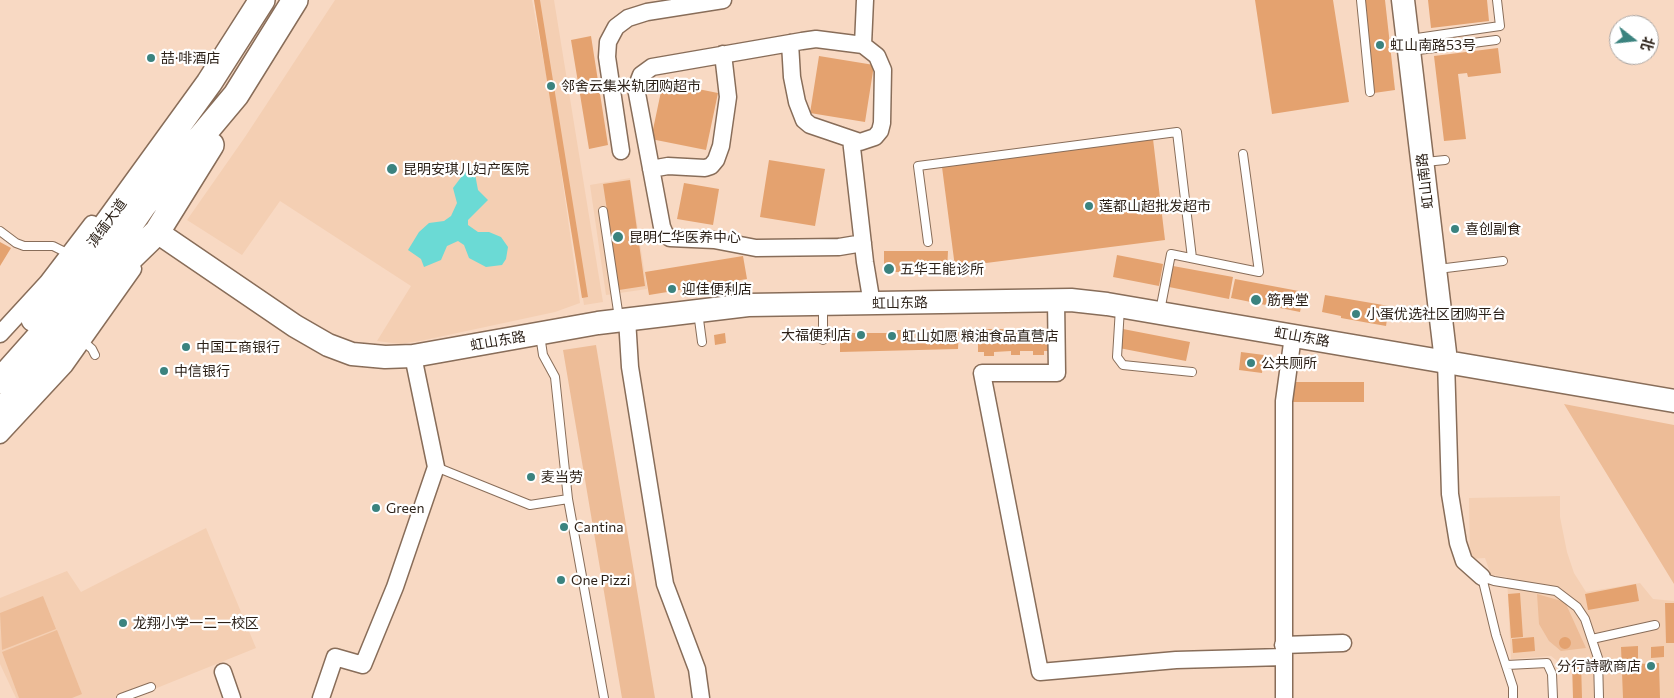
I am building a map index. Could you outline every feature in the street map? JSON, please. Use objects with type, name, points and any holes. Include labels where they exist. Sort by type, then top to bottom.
[{"type":"main road","name":"滇缅大道","points":[[0,359],[67,279],[209,82],[262,0]]},
{"type":"main road","name":"滇缅大道","points":[[0,381],[97,272],[143,206],[236,95],[296,0]]},
{"type":"main road","name":"滇缅大道","points":[[143,206],[209,82]]},
{"type":"main road","points":[[0,413],[36,373],[124,264],[157,232],[212,143],[236,95]]},
{"type":"street","points":[[620,151],[607,57],[608,42],[616,27],[628,18],[647,12],[723,0]]},
{"type":"street","points":[[863,45],[865,0]]},
{"type":"street","name":"虹山南路","points":[[1403,0],[1446,361]]},
{"type":"street","points":[[790,43],[792,77],[797,102],[804,120],[810,125],[860,142],[868,141],[875,137],[882,123],[883,70],[877,56],[863,45],[816,39],[790,43],[723,54],[652,67],[637,81],[636,88],[662,227],[665,234],[670,238],[714,240],[756,248],[839,247],[863,243]]},
{"type":"street","points":[[651,169],[668,166],[705,168],[711,166],[716,160],[721,146],[728,97],[723,54]]},
{"type":"street","points":[[0,334],[46,283],[128,178],[178,126]]},
{"type":"street","points":[[851,139],[872,304]]},
{"type":"street","points":[[0,435],[65,366],[157,232]]},
{"type":"street","name":"虹山东路","points":[[157,232],[295,326],[328,345],[352,354],[385,357],[413,356],[624,320],[772,303],[872,304],[1056,300],[1120,306],[1674,401]]},
{"type":"street","points":[[1056,300],[1057,373],[982,373],[1040,672],[1284,651],[1342,643]]},
{"type":"street","points":[[624,320],[665,584],[697,669],[701,698]]},
{"type":"street","points":[[1284,698],[1284,401],[1292,336]]},
{"type":"street","points":[[321,698],[335,657],[363,666],[395,587],[436,468],[413,356]]},
{"type":"street","points":[[1446,361],[1450,494],[1458,544],[1464,561],[1482,577]]},
{"type":"street","points":[[223,672],[232,698]]},
{"type":"lane","points":[[1361,0],[1370,92]]},
{"type":"lane","points":[[1409,45],[1500,26],[1497,0]]},
{"type":"lane","points":[[1409,45],[1496,40]]},
{"type":"lane","points":[[928,242],[918,166],[1177,132],[1192,258]]},
{"type":"lane","points":[[1160,313],[1171,254],[1259,272],[1243,154]]},
{"type":"lane","points":[[1422,162],[1445,160]]},
{"type":"lane","points":[[603,211],[624,320]]},
{"type":"lane","points":[[0,231],[16,243],[24,246],[54,246],[69,254]]},
{"type":"lane","points":[[1435,269],[1503,261]]},
{"type":"lane","points":[[824,303],[824,340]]},
{"type":"lane","points":[[1120,306],[1117,358],[1123,365],[1192,372]]},
{"type":"lane","points":[[698,311],[702,342]]},
{"type":"lane","points":[[540,334],[543,355],[555,377],[568,499],[604,698]]},
{"type":"lane","points":[[83,341],[92,349],[95,355]]},
{"type":"lane","points":[[436,468],[530,505],[568,499]]},
{"type":"lane","points":[[1482,577],[1494,581],[1556,591],[1577,607],[1585,619],[1598,658],[1599,698]]},
{"type":"lane","points":[[1482,577],[1496,635],[1513,687],[1513,698]]},
{"type":"lane","points":[[1592,639],[1655,625]]},
{"type":"lane","points":[[1506,665],[1547,663],[1552,674],[1553,698]]},
{"type":"lane","points":[[122,698],[151,687]]},
{"type":"shaded area","name":"昆明安琪儿妇产医院","points":[[335,0],[532,0],[548,84],[534,0],[554,0],[603,302],[584,305],[555,129],[580,303],[555,312],[420,341],[400,344],[377,341],[411,286],[280,201],[242,255],[187,220],[245,137]]},
{"type":"shaded area","name":"昆明仁华医养中心","points":[[630,178],[647,289],[606,295],[590,185]]},
{"type":"shaded area","points":[[596,345],[655,698],[622,698],[563,350]]},
{"type":"shaded area","points":[[1564,404],[1674,425],[1674,584]]},
{"type":"shaded area","points":[[1560,496],[1560,517],[1567,552],[1574,573],[1586,592],[1640,583],[1653,599],[1674,601],[1674,698],[1575,698],[1574,664],[1560,663],[1551,656],[1511,659],[1507,577],[1491,575],[1485,558],[1470,559],[1469,498]]},
{"type":"shaded area","name":"龙翔小学一二一校区","points":[[206,528],[256,648],[132,698],[16,698],[0,664],[0,598],[67,571],[81,592]]},
{"type":"shaded area","points":[[1537,594],[1565,602],[1586,648],[1561,651],[1549,641],[1539,624]]},
{"type":"shaded area","points":[[43,596],[56,629],[2,650],[0,613]]},
{"type":"shaded area","points":[[57,630],[82,694],[72,698],[19,698],[2,652]]},
{"type":"water","points":[[468,168],[475,174],[478,190],[488,200],[468,220],[468,225],[478,232],[489,232],[501,237],[508,247],[506,259],[502,265],[486,267],[469,258],[464,245],[458,241],[447,246],[441,260],[424,267],[421,259],[408,250],[419,232],[429,223],[444,221],[451,216],[457,203],[453,188]]},
{"type":"building","points":[[534,0],[540,0],[588,297],[582,298]]},
{"type":"building","points":[[1255,0],[1333,0],[1349,102],[1272,114]]},
{"type":"building","name":"虹山南路53号","points":[[1364,0],[1385,0],[1395,90],[1374,93]]},
{"type":"building","points":[[1428,0],[1487,0],[1489,21],[1431,28]]},
{"type":"building","points":[[591,36],[608,145],[589,149],[571,40]]},
{"type":"building","points":[[1498,48],[1501,73],[1468,77],[1467,73],[1458,74],[1466,139],[1444,141],[1434,56]]},
{"type":"building","points":[[819,56],[874,65],[865,122],[810,113]]},
{"type":"building","points":[[663,82],[718,93],[706,150],[651,139]]},
{"type":"building","points":[[1153,139],[1165,240],[955,267],[942,167]]},
{"type":"building","points":[[769,160],[825,169],[815,226],[760,217]]},
{"type":"building","name":"昆明仁华医养中心","points":[[630,180],[645,286],[619,290],[603,184]]},
{"type":"building","points":[[684,183],[719,189],[713,225],[677,219]]},
{"type":"building","points":[[0,242],[11,248],[0,266]]},
{"type":"building","points":[[884,251],[948,251],[947,272],[884,272]]},
{"type":"building","points":[[1117,255],[1163,264],[1159,286],[1113,277]]},
{"type":"building","points":[[743,256],[747,279],[649,295],[645,272]]},
{"type":"building","points":[[1173,266],[1233,277],[1229,299],[1169,287]]},
{"type":"building","points":[[1235,279],[1304,292],[1300,312],[1231,298]]},
{"type":"building","points":[[1325,295],[1389,306],[1386,326],[1341,318],[1341,316],[1322,312]]},
{"type":"building","points":[[978,329],[1050,329],[1050,351],[1044,351],[1044,355],[1033,355],[1033,351],[1020,351],[1020,355],[1011,355],[1011,351],[994,352],[994,356],[984,356],[984,352],[978,352]]},
{"type":"building","points":[[1123,329],[1190,342],[1186,361],[1119,348]]},
{"type":"building","points":[[897,330],[959,330],[958,349],[840,352],[840,333],[897,333]]},
{"type":"building","points":[[725,333],[726,343],[715,345],[714,335]]},
{"type":"building","name":"公共厕所","points":[[1241,352],[1264,355],[1262,373],[1239,370]]},
{"type":"building","points":[[1289,382],[1364,382],[1364,402],[1289,402]]},
{"type":"building","points":[[1636,584],[1639,601],[1588,610],[1585,594]]},
{"type":"building","points":[[1520,593],[1523,637],[1511,638],[1508,594]]},
{"type":"building","points":[[1665,603],[1674,603],[1674,643],[1666,643]]},
{"type":"building","points":[[1534,637],[1535,651],[1513,653],[1512,639]]},
{"type":"building","points":[[1565,637],[1571,643],[1565,649],[1559,643]]},
{"type":"building","points":[[1638,646],[1638,664],[1659,663],[1660,698],[1623,698],[1621,647]]},
{"type":"building","points":[[1664,646],[1664,657],[1651,658],[1651,647]]},
{"type":"building","points":[[1581,662],[1582,698],[1573,698],[1572,663]]},
{"type":"place","name":"虹山南路53号","points":[[1380,45]]},
{"type":"place","name":"喆·啡酒店","points":[[151,58]]},
{"type":"place","name":"邻舍云集米轨团购超市","points":[[551,86]]},
{"type":"place","name":"昆明安琪儿妇产医院","points":[[392,169]]},
{"type":"place","name":"莲都山超批发超市","points":[[1089,206]]},
{"type":"place","name":"喜创副食","points":[[1455,229]]},
{"type":"place","name":"昆明仁华医养中心","points":[[618,237]]},
{"type":"place","name":"五华王能诊所","points":[[889,269]]},
{"type":"place","name":"迎佳便利店","points":[[672,289]]},
{"type":"place","name":"筋骨堂","points":[[1256,300]]},
{"type":"place","name":"小蛋优选社区团购平台","points":[[1356,314]]},
{"type":"place","name":"大福便利店","points":[[861,335]]},
{"type":"place","name":"虹山如愿 粮油食品直营店","points":[[892,336]]},
{"type":"place","name":"中国工商银行","points":[[186,347]]},
{"type":"place","name":"公共厕所","points":[[1251,363]]},
{"type":"place","name":"中信银行","points":[[164,371]]},
{"type":"place","name":"麦当劳","points":[[531,477]]},
{"type":"place","name":"Green","points":[[376,508]]},
{"type":"place","name":"Cantina","points":[[564,527]]},
{"type":"place","name":"One Pizzi","points":[[561,580]]},
{"type":"place","name":"龙翔小学一二一校区","points":[[123,623]]},
{"type":"place","name":"分行詩歌商店","points":[[1651,666]]}]
